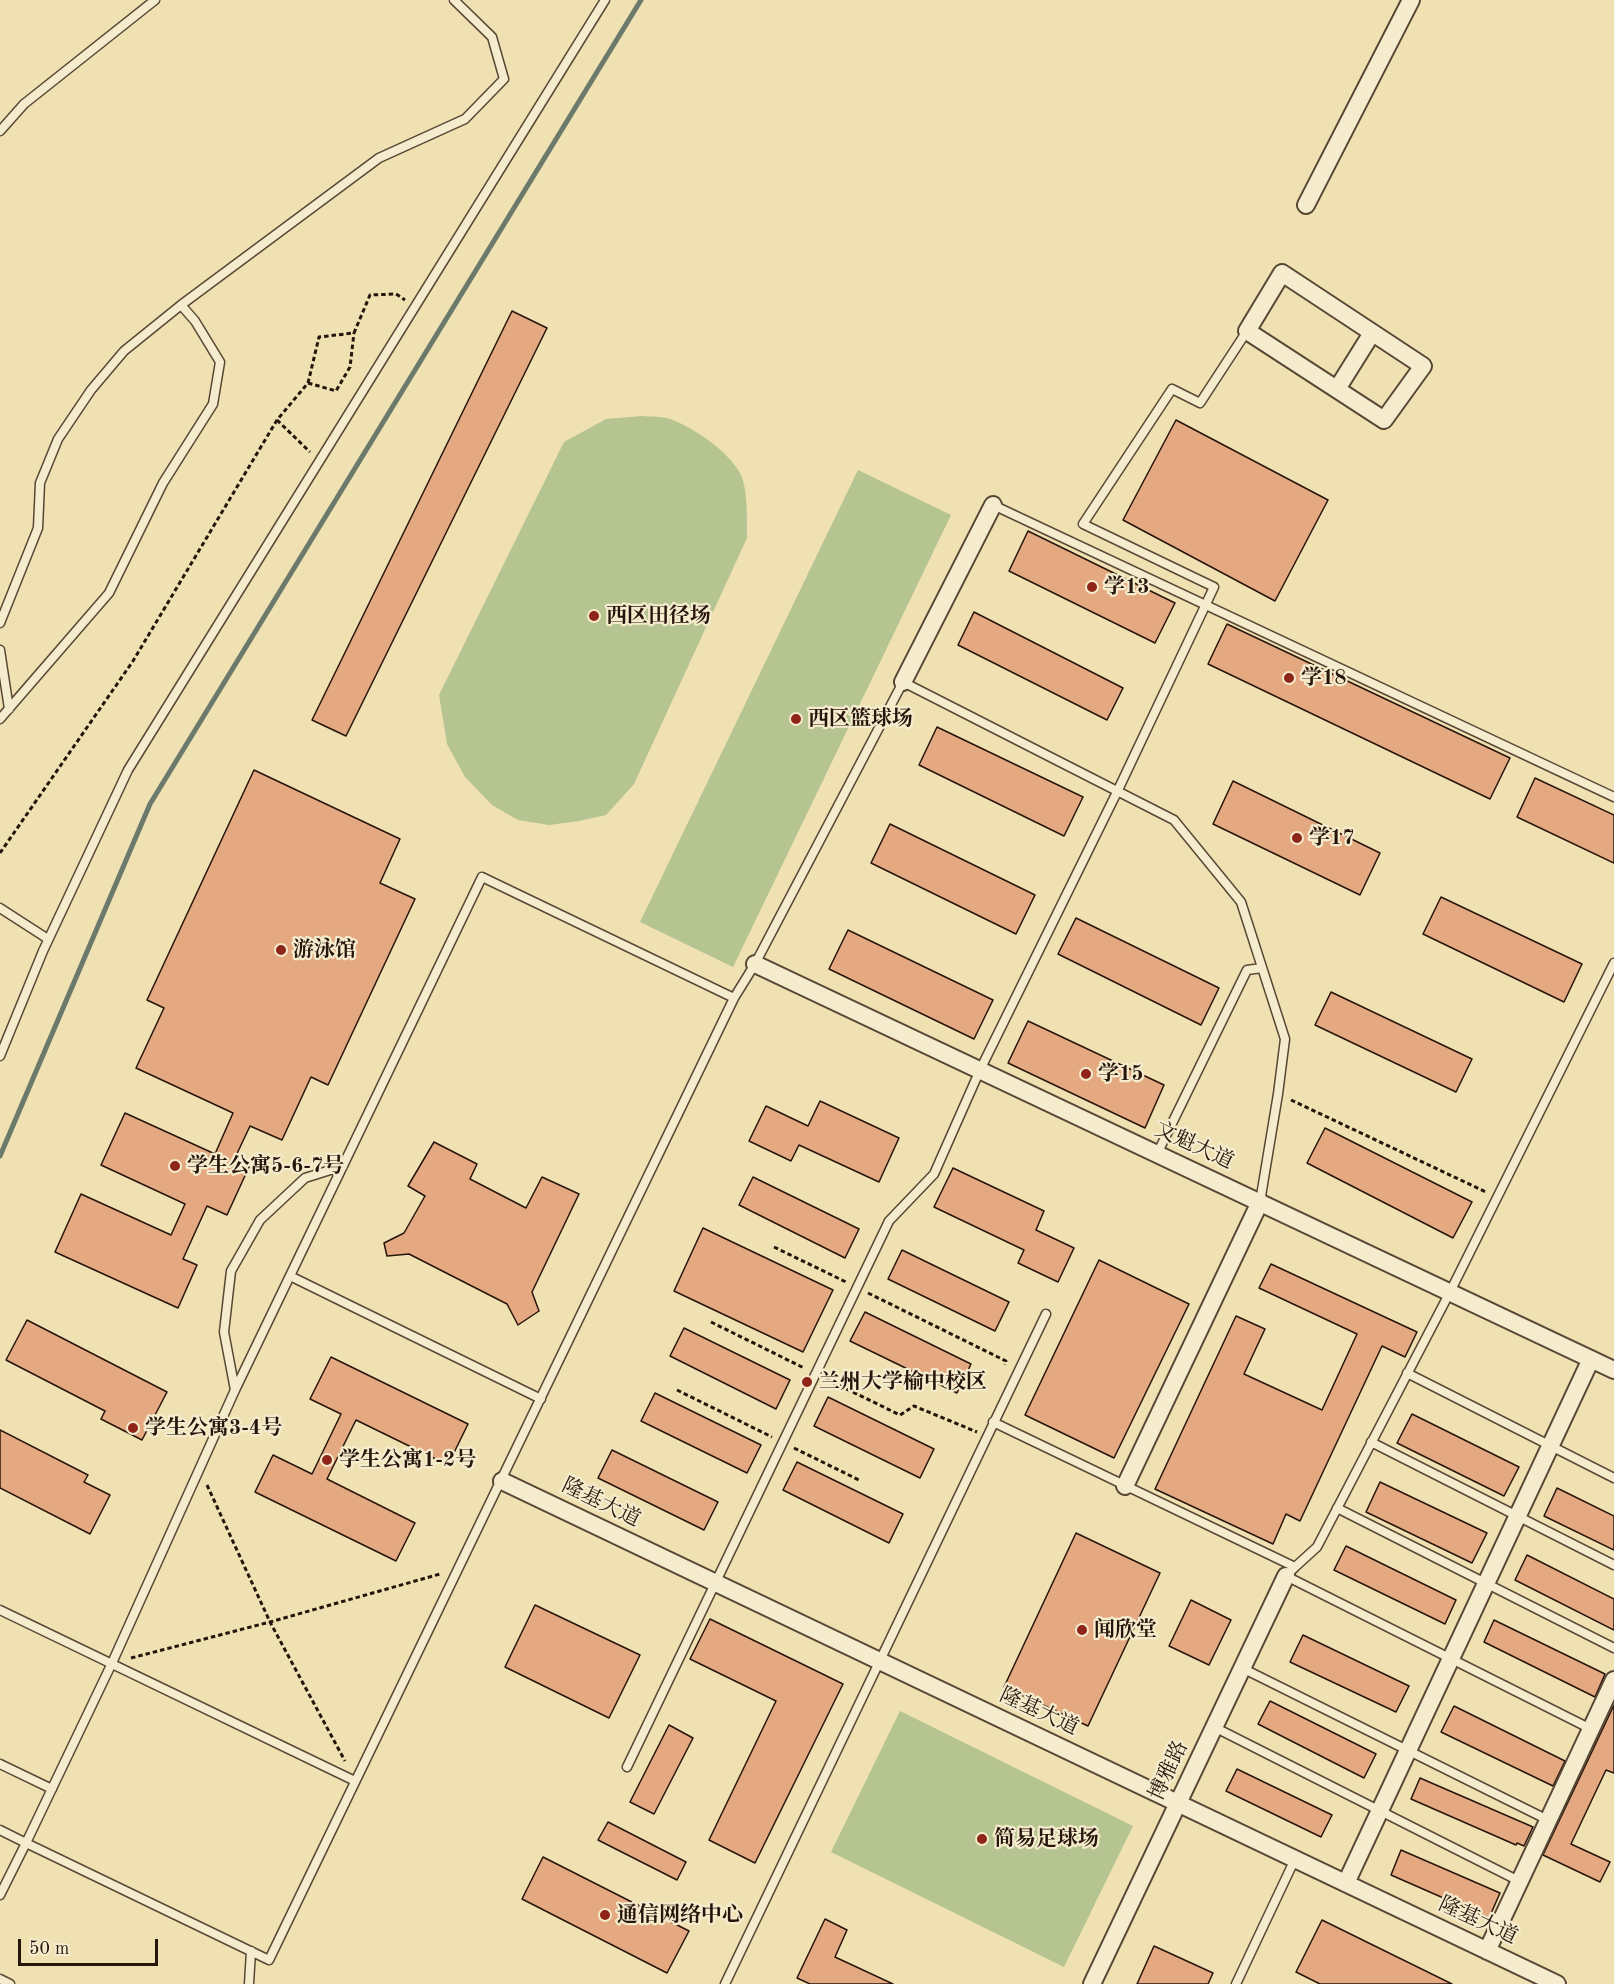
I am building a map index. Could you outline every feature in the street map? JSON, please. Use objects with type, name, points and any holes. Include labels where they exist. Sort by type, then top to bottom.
[{"type":"street","points":[[1306,205],[1411,0]]},
{"type":"street","points":[[1282,273],[1372,333],[1423,366],[1384,420],[1247,331],[1282,273]]},
{"type":"street","points":[[1337,389],[1372,333]]},
{"type":"street","points":[[903,682],[993,505]]},
{"type":"street","name":"文魁大道","points":[[755,964],[1614,1370]]},
{"type":"street","points":[[1125,1486],[1260,1202]]},
{"type":"street","points":[[1346,1883],[1591,1359]]},
{"type":"street","name":"隆基大道","points":[[502,1481],[1557,1984]]},
{"type":"street","name":"博雅路","points":[[1092,1984],[1242,1668],[1291,1572]]},
{"type":"street","points":[[1487,1951],[1614,1680]]},
{"type":"lane","points":[[0,130],[24,104],[155,0]]},
{"type":"lane","points":[[0,623],[38,528],[40,483],[58,439],[91,390],[124,351],[181,305],[379,158],[465,119],[504,79],[492,37],[454,0]]},
{"type":"lane","points":[[0,1056],[48,939],[128,770],[605,0]]},
{"type":"lane","points":[[0,719],[109,593],[163,483],[213,404],[220,362],[195,321],[181,305]]},
{"type":"lane","points":[[627,1767],[889,1221],[934,1174],[980,1070],[1118,790],[1214,587],[1083,524],[1172,389],[1200,403],[1247,331]]},
{"type":"lane","points":[[993,505],[1614,797]]},
{"type":"lane","points":[[0,650],[9,709]]},
{"type":"lane","points":[[0,1830],[269,1960],[734,998],[755,964],[903,682],[1174,820],[1241,902],[1285,1039],[1260,1202]]},
{"type":"lane","points":[[0,702],[9,709]]},
{"type":"lane","points":[[0,1895],[112,1663],[235,1390],[482,877],[734,998]]},
{"type":"lane","points":[[0,908],[48,939]]},
{"type":"lane","points":[[1291,1572],[1317,1546],[1450,1292],[1614,963]]},
{"type":"lane","points":[[1157,1154],[1247,970],[1262,968]]},
{"type":"lane","points":[[235,1390],[225,1332],[231,1271],[260,1220],[305,1178],[343,1166]]},
{"type":"lane","points":[[290,1276],[541,1399]]},
{"type":"lane","points":[[725,1984],[1046,1314]]},
{"type":"lane","points":[[1407,1373],[1614,1478]]},
{"type":"lane","points":[[993,1422],[1125,1486],[1591,1729]]},
{"type":"lane","points":[[1371,1442],[1614,1565]]},
{"type":"lane","points":[[1337,1508],[1614,1648]]},
{"type":"lane","points":[[0,1610],[356,1781]]},
{"type":"lane","points":[[1242,1668],[1548,1820]]},
{"type":"lane","points":[[1214,1727],[1519,1881]]},
{"type":"lane","points":[[0,1764],[52,1789]]},
{"type":"lane","points":[[1236,1984],[1295,1859]]},
{"type":"lane","points":[[249,1984],[250,1951]]},
{"type":"lane","points":[[0,1979],[10,1984]]},
{"type":"path","points":[[308,383],[336,391],[350,367],[354,333],[370,295],[396,294],[415,307]]},
{"type":"path","points":[[0,853],[133,661],[277,420],[308,383],[319,337],[354,333]]},
{"type":"path","points":[[277,420],[319,461]]},
{"type":"path","points":[[1278,1094],[1497,1197]]},
{"type":"path","points":[[774,1247],[1006,1360],[1004,1371]]},
{"type":"path","points":[[711,1322],[900,1415],[914,1406],[986,1436]]},
{"type":"path","points":[[677,1390],[859,1480]]},
{"type":"path","points":[[199,1468],[270,1623],[356,1781]]},
{"type":"path","points":[[112,1663],[270,1623],[459,1569]]},
{"type":"green space","name":"西区田径场","points":[[642,416],[667,418],[679,423],[709,441],[727,456],[743,479],[747,538],[634,784],[606,815],[549,825],[518,820],[492,805],[465,777],[447,744],[439,695],[564,442],[606,419]]},
{"type":"green space","name":"西区篮球场","points":[[858,470],[951,515],[733,967],[640,922]]},
{"type":"green space","name":"简易足球场","points":[[900,1711],[1133,1826],[1064,1967],[831,1852]]},
{"type":"building","points":[[512,311],[547,328],[346,736],[312,720]]},
{"type":"building","points":[[1176,420],[1328,500],[1275,601],[1123,520]]},
{"type":"building","name":"学13","points":[[1028,531],[1175,603],[1155,643],[1009,571]]},
{"type":"building","points":[[974,612],[1123,688],[1107,720],[958,645]]},
{"type":"building","points":[[1227,624],[1510,758],[1490,799],[1208,664]]},
{"type":"building","points":[[937,727],[1083,797],[1064,836],[919,765]]},
{"type":"building","name":"游泳馆","points":[[254,770],[400,839],[380,883],[415,899],[328,1085],[311,1077],[282,1140],[250,1126],[234,1160],[249,1167],[227,1215],[207,1206],[183,1259],[197,1265],[178,1308],[55,1252],[81,1194],[171,1235],[185,1204],[101,1165],[125,1113],[215,1154],[233,1113],[136,1068],[164,1008],[147,1000]]},
{"type":"building","points":[[1535,778],[1614,815],[1614,863],[1517,817]]},
{"type":"building","name":"学17","points":[[1233,781],[1380,853],[1360,895],[1213,824]]},
{"type":"building","points":[[890,824],[1035,895],[1016,934],[871,863]]},
{"type":"building","points":[[1441,897],[1582,964],[1564,1002],[1423,934]]},
{"type":"building","points":[[1076,918],[1219,988],[1201,1025],[1058,954]]},
{"type":"building","points":[[848,930],[993,1000],[974,1039],[829,969]]},
{"type":"building","points":[[1331,992],[1472,1059],[1456,1092],[1315,1025]]},
{"type":"building","name":"学15","points":[[1028,1021],[1164,1085],[1145,1128],[1008,1063]]},
{"type":"building","points":[[820,1101],[899,1138],[879,1182],[799,1145],[791,1161],[749,1141],[766,1106],[808,1126]]},
{"type":"building","points":[[1325,1128],[1472,1202],[1453,1238],[1307,1163]]},
{"type":"building","points":[[434,1142],[477,1164],[470,1179],[526,1208],[542,1177],[579,1194],[532,1292],[539,1311],[518,1325],[507,1304],[409,1254],[387,1256],[384,1243],[404,1233],[425,1196],[408,1186]]},
{"type":"building","points":[[953,1168],[1044,1211],[1036,1230],[1074,1248],[1058,1282],[1018,1263],[1024,1250],[934,1207]]},
{"type":"building","points":[[753,1177],[859,1229],[845,1258],[739,1205]]},
{"type":"building","points":[[703,1228],[833,1290],[803,1352],[674,1291]]},
{"type":"building","points":[[902,1250],[1009,1302],[995,1331],[888,1279]]},
{"type":"building","points":[[1099,1260],[1189,1304],[1114,1458],[1025,1415]]},
{"type":"building","points":[[1271,1264],[1417,1332],[1405,1357],[1382,1346],[1300,1521],[1286,1514],[1273,1544],[1155,1489],[1236,1316],[1265,1329],[1244,1374],[1322,1410],[1357,1334],[1259,1288]]},
{"type":"building","points":[[865,1312],[971,1364],[957,1393],[850,1341]]},
{"type":"building","points":[[27,1320],[167,1392],[142,1440],[101,1419],[105,1411],[6,1360]]},
{"type":"building","points":[[684,1328],[790,1380],[776,1409],[670,1356]]},
{"type":"building","name":"学生公寓1-2号","points":[[331,1357],[468,1424],[448,1465],[356,1420],[327,1479],[415,1523],[396,1561],[255,1492],[273,1455],[312,1474],[341,1414],[310,1399]]},
{"type":"building","points":[[655,1393],[761,1445],[747,1473],[641,1421]]},
{"type":"building","points":[[828,1397],[934,1449],[920,1478],[814,1426]]},
{"type":"building","points":[[1412,1414],[1519,1467],[1504,1496],[1397,1443]]},
{"type":"building","points":[[0,1430],[88,1475],[84,1482],[110,1495],[90,1534],[0,1488]]},
{"type":"building","points":[[612,1450],[718,1502],[704,1530],[598,1478]]},
{"type":"building","points":[[797,1462],[903,1514],[889,1543],[783,1490]]},
{"type":"building","points":[[1380,1482],[1487,1533],[1472,1563],[1366,1512]]},
{"type":"building","points":[[1557,1488],[1614,1516],[1614,1550],[1544,1516]]},
{"type":"building","name":"闻欣堂","points":[[1076,1533],[1160,1573],[1088,1726],[1004,1687]]},
{"type":"building","points":[[1346,1546],[1456,1600],[1445,1624],[1334,1570]]},
{"type":"building","points":[[1527,1555],[1614,1599],[1614,1630],[1515,1580]]},
{"type":"building","points":[[1191,1600],[1231,1620],[1209,1665],[1169,1646]]},
{"type":"building","points":[[535,1605],[640,1655],[609,1718],[505,1667]]},
{"type":"building","points":[[710,1619],[843,1684],[755,1863],[709,1840],[776,1701],[690,1659]]},
{"type":"building","points":[[1494,1620],[1605,1674],[1595,1697],[1484,1642]]},
{"type":"building","points":[[1303,1635],[1409,1686],[1396,1712],[1290,1662]]},
{"type":"building","points":[[1270,1701],[1376,1754],[1364,1778],[1258,1724]]},
{"type":"building","points":[[1614,1705],[1614,1773],[1606,1770],[1571,1844],[1610,1862],[1600,1882],[1543,1855]]},
{"type":"building","points":[[1454,1706],[1565,1761],[1553,1786],[1441,1732]]},
{"type":"building","points":[[669,1725],[693,1738],[654,1814],[630,1802]]},
{"type":"building","points":[[1237,1769],[1332,1815],[1321,1837],[1226,1791]]},
{"type":"building","points":[[1420,1778],[1533,1827],[1524,1846],[1517,1843],[1516,1845],[1411,1799]]},
{"type":"building","points":[[608,1822],[686,1862],[677,1880],[598,1840]]},
{"type":"building","points":[[1401,1850],[1500,1893],[1489,1918],[1391,1875]]},
{"type":"building","name":"通信网络中心","points":[[543,1857],[689,1931],[667,1973],[522,1899]]},
{"type":"building","points":[[825,1919],[847,1930],[835,1957],[893,1984],[810,1984],[797,1978]]},
{"type":"building","points":[[1322,1920],[1452,1984],[1320,1984],[1296,1972]]},
{"type":"building","points":[[1154,1946],[1213,1973],[1208,1984],[1137,1984]]},
{"type":"waterway","points":[[0,1156],[150,804],[641,0]]},
{"type":"place","name":"学13","points":[[1092,587]]},
{"type":"place","name":"西区田径场","points":[[594,616]]},
{"type":"place","name":"学18","points":[[1289,678]]},
{"type":"place","name":"西区篮球场","points":[[796,719]]},
{"type":"place","name":"学17","points":[[1297,838]]},
{"type":"place","name":"游泳馆","points":[[281,950]]},
{"type":"place","name":"学15","points":[[1086,1074]]},
{"type":"place","name":"学生公寓5-6-7号","points":[[175,1166]]},
{"type":"place","name":"兰州大学榆中校区","points":[[807,1382]]},
{"type":"place","name":"学生公寓3-4号","points":[[133,1428]]},
{"type":"place","name":"学生公寓1-2号","points":[[327,1460]]},
{"type":"place","name":"闻欣堂","points":[[1082,1630]]},
{"type":"place","name":"简易足球场","points":[[982,1839]]},
{"type":"place","name":"通信网络中心","points":[[605,1915]]}]
